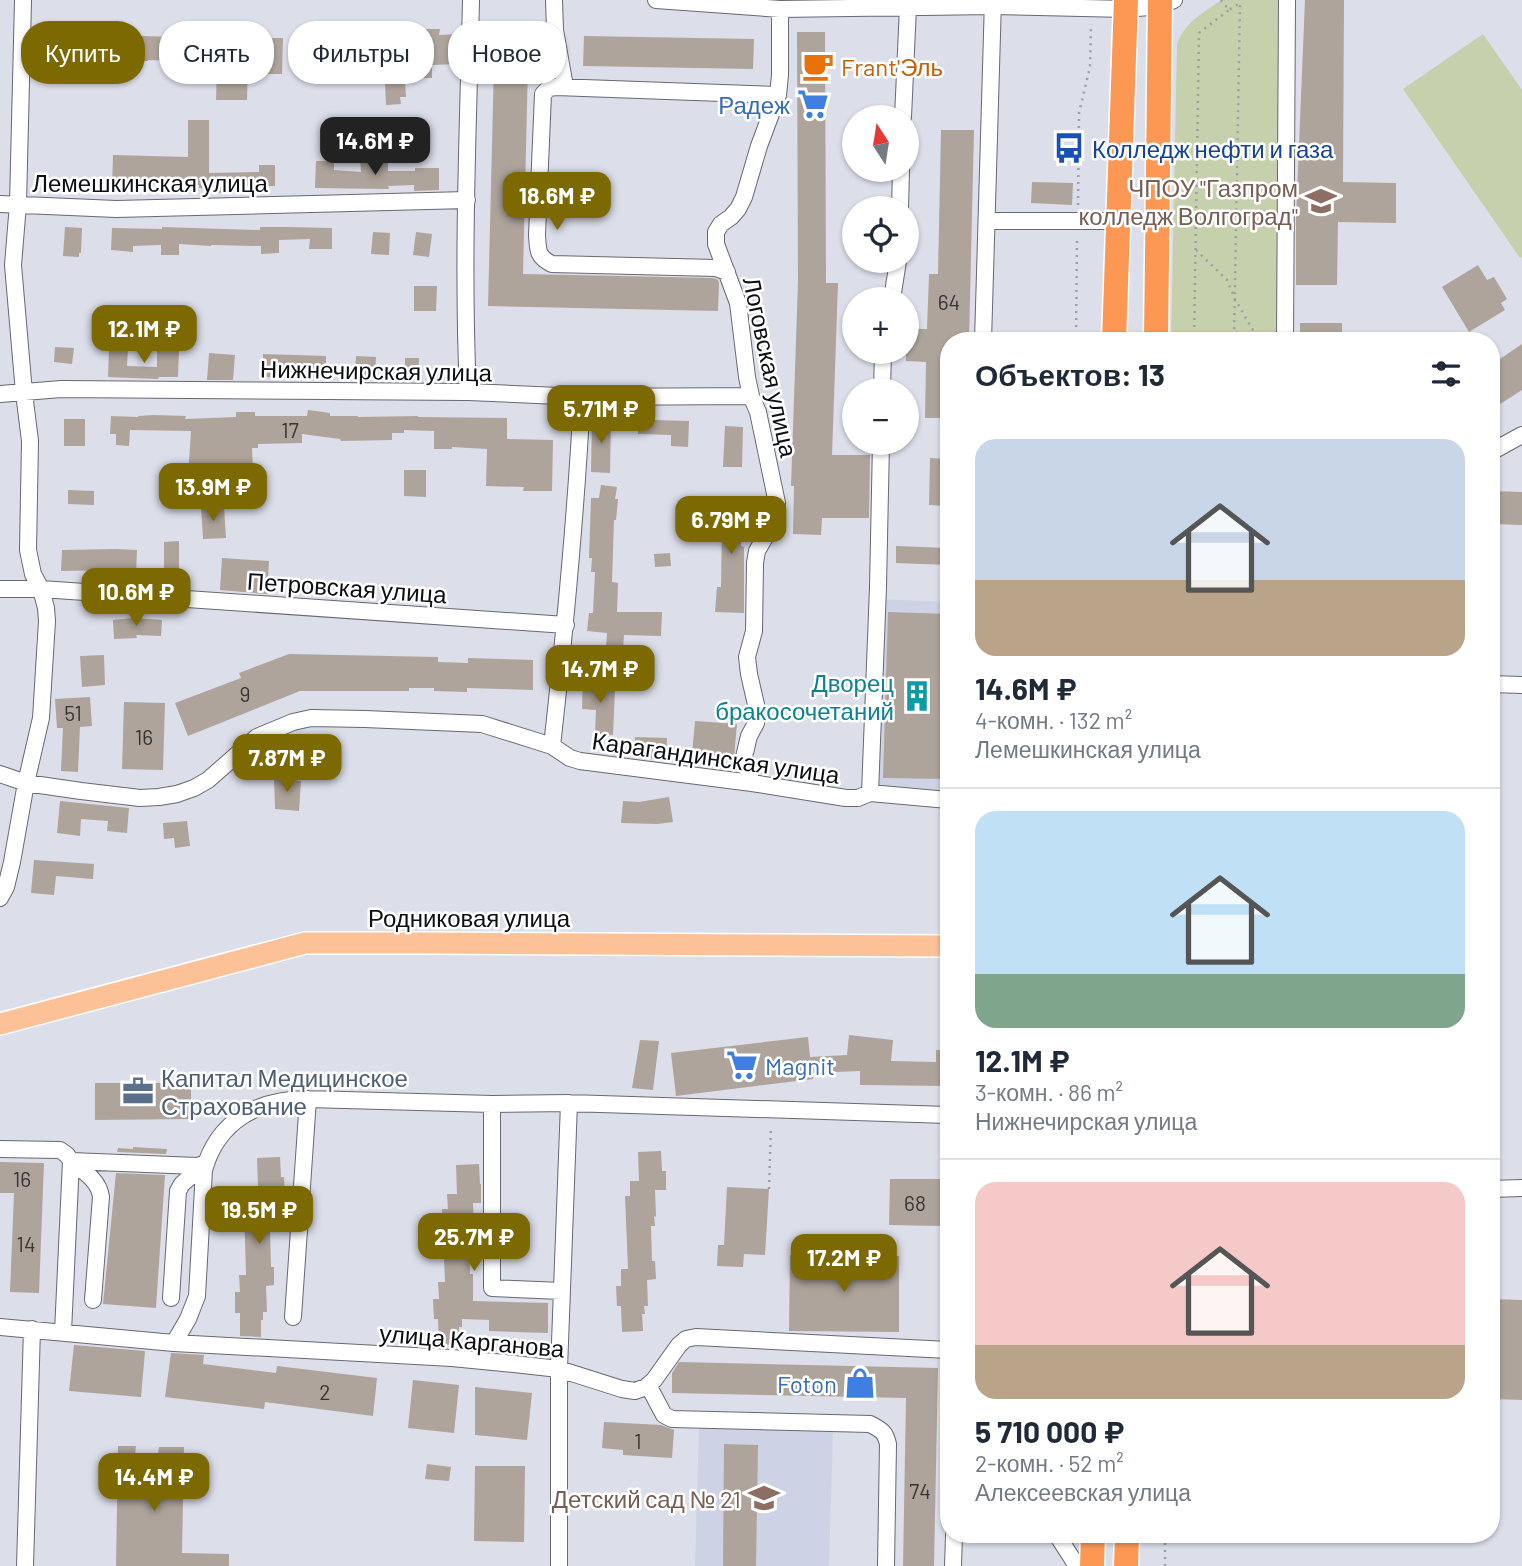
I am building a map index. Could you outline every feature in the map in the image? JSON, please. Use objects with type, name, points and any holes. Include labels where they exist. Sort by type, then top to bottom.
[{"type":"highway","points":[[1156,332],[1165,2]]},
{"type":"highway","points":[[1114,332],[1126,5]]},
{"type":"highway","points":[[1092,1566],[1093,1543]]},
{"type":"highway","points":[[1126,1566],[1127,1543]]},
{"type":"main road","name":"Родниковая улица","points":[[0,1024],[305,943],[940,946]]},
{"type":"street","points":[[0,898],[6,887],[12,862],[41,718],[47,621],[41,589],[33,574],[28,550],[30,441],[13,265],[18,204],[23,0]]},
{"type":"street","points":[[468,393],[467,200],[471,0]]},
{"type":"street","points":[[554,0],[555,30],[565,87]]},
{"type":"street","points":[[656,0],[780,9],[851,4],[908,7],[993,3],[1092,8],[1165,2]]},
{"type":"street","points":[[1285,332],[1287,0]]},
{"type":"street","points":[[983,332],[993,3]]},
{"type":"street","points":[[904,105],[908,7]]},
{"type":"street","name":"Логовская улица","points":[[752,783],[744,757],[749,736],[756,723],[757,709],[747,657],[754,631],[755,563],[757,551],[775,520],[777,503],[758,412],[747,377],[738,303],[716,244],[716,232],[738,209],[744,197],[778,95],[780,9]]},
{"type":"street","points":[[727,272],[716,268],[552,264],[543,260],[538,250],[537,235],[543,94],[549,88],[565,87],[778,95]]},
{"type":"street","name":"Лемешкинская улица","points":[[0,204],[116,209],[467,200]]},
{"type":"street","points":[[987,221],[1119,221]]},
{"type":"street","name":"Нижнечирская улица","points":[[0,394],[61,389],[468,393],[582,397],[751,396]]},
{"type":"street","points":[[552,746],[566,625],[582,397]]},
{"type":"street","points":[[1500,447],[1522,435]]},
{"type":"street","points":[[870,793],[881,455]]},
{"type":"street","name":"Петровская улица","points":[[0,589],[41,589],[566,625]]},
{"type":"street","points":[[1500,684],[1522,685]]},
{"type":"street","name":"Карагандинская улица","points":[[0,774],[26,783],[140,798],[159,797],[194,788],[208,780],[257,737],[293,722],[311,718],[365,719],[482,724],[552,746],[580,761],[846,798],[858,798],[870,793],[940,799]]},
{"type":"street","points":[[293,1317],[308,1099]]},
{"type":"street","points":[[0,1327],[174,1343],[197,1296],[206,1163],[214,1144],[243,1115],[273,1102],[308,1099],[492,1104],[569,1103],[940,1115]]},
{"type":"street","points":[[559,1566],[559,1369],[569,1103]]},
{"type":"street","points":[[492,1104],[492,1288],[562,1291]]},
{"type":"street","points":[[0,1149],[60,1150],[94,1181],[100,1190],[93,1300]]},
{"type":"street","points":[[71,1161],[198,1166],[206,1163]]},
{"type":"street","points":[[63,1332],[71,1161]]},
{"type":"street","points":[[171,1298],[178,1191],[182,1184],[206,1163]]},
{"type":"street","points":[[1500,1189],[1522,1188]]},
{"type":"street","points":[[25,1566],[32,1329]]},
{"type":"street","points":[[886,1566],[888,1444],[886,1435],[881,1430],[870,1424],[672,1419],[664,1415],[649,1385],[679,1345],[686,1339],[695,1337],[940,1350]]},
{"type":"street","name":"улица Карганова","points":[[174,1343],[452,1358],[559,1369],[635,1391],[649,1385]]},
{"type":"street","points":[[953,1566],[954,1543]]},
{"type":"street","points":[[1062,1543],[1077,1566]]},
{"type":"path","points":[[1221,0],[1229,10]]},
{"type":"path","points":[[1194,332],[1199,33],[1242,1]]},
{"type":"path","points":[[1234,332],[1242,1]]},
{"type":"path","points":[[1076,332],[1079,113],[1090,67],[1092,8]]},
{"type":"path","points":[[1194,249],[1227,280],[1254,332]]},
{"type":"path","points":[[769,1189],[771,1109]]},
{"type":"path","points":[[1165,1543],[1165,1566]]},
{"type":"shaded area","name":"Дворец бракосочетаний","points":[[876,599],[940,602],[940,793],[868,790]]},
{"type":"shaded area","name":"Детский сад № 21","points":[[699,1427],[833,1431],[829,1566],[695,1566]]},
{"type":"green space","points":[[1221,0],[1279,0],[1280,332],[1171,332],[1177,44],[1190,24]]},
{"type":"green space","points":[[1483,34],[1522,90],[1520,258],[1403,89]]},
{"type":"building","name":"ЧПОУ \"Газпром колледж Волгоград\"","points":[[1305,0],[1344,0],[1343,182],[1396,183],[1396,223],[1338,222],[1337,285],[1296,285],[1296,217]]},
{"type":"building","points":[[434,29],[440,29],[439,35],[448,35],[448,64],[434,65]]},
{"type":"building","points":[[797,32],[825,32],[826,283],[838,283],[832,455],[870,455],[869,518],[822,518],[821,535],[793,534],[794,486],[791,486],[798,282]]},
{"type":"building","points":[[145,36],[159,37],[159,60],[145,61]]},
{"type":"building","points":[[584,36],[754,39],[753,69],[583,66]]},
{"type":"building","points":[[274,38],[283,38],[282,74],[274,74]]},
{"type":"building","points":[[216,84],[247,84],[247,100],[216,100]]},
{"type":"building","points":[[385,84],[405,84],[406,97],[400,97],[401,104],[386,105]]},
{"type":"building","points":[[494,84],[528,84],[523,274],[714,278],[719,283],[718,311],[488,306]]},
{"type":"building","points":[[188,120],[209,120],[209,173],[259,172],[259,165],[275,165],[275,186],[237,186],[237,192],[217,193],[217,189],[199,188],[199,185],[143,184],[143,189],[112,188],[113,155],[188,157]]},
{"type":"building","points":[[941,130],[974,130],[969,332],[940,332],[940,418],[925,418],[926,362],[919,362],[919,329],[927,329],[929,274],[938,274]]},
{"type":"building","points":[[388,158],[388,171],[439,168],[439,190],[414,191],[414,185],[388,186],[389,189],[315,188],[316,161],[334,161],[334,170],[361,172],[360,159]]},
{"type":"building","points":[[1032,182],[1073,183],[1072,205],[1031,203]]},
{"type":"building","points":[[65,227],[82,228],[79,257],[63,256]]},
{"type":"building","points":[[260,227],[332,228],[332,249],[309,249],[310,239],[279,240],[279,253],[261,254],[261,246],[179,244],[179,255],[161,255],[161,245],[133,246],[133,252],[111,250],[112,228],[260,230]]},
{"type":"building","points":[[373,232],[390,233],[389,255],[371,254]]},
{"type":"building","points":[[416,232],[432,234],[429,257],[413,255]]},
{"type":"building","points":[[1478,265],[1487,280],[1494,277],[1507,299],[1501,303],[1505,310],[1469,332],[1442,287]]},
{"type":"building","points":[[414,286],[437,286],[436,311],[414,311]]},
{"type":"building","points":[[1300,323],[1342,323],[1342,332],[1300,332]]},
{"type":"building","points":[[1522,344],[1522,390],[1500,404],[1500,359]]},
{"type":"building","points":[[55,347],[74,348],[72,364],[54,362]]},
{"type":"building","points":[[109,348],[128,349],[127,366],[157,367],[157,348],[179,349],[178,377],[108,377]]},
{"type":"building","points":[[209,353],[235,355],[233,380],[207,380]]},
{"type":"building","points":[[263,354],[326,356],[326,378],[263,377]]},
{"type":"building","points":[[356,356],[376,357],[375,377],[355,376]]},
{"type":"building","points":[[405,358],[419,358],[418,376],[405,376]]},
{"type":"building","points":[[308,410],[330,413],[330,416],[507,418],[507,439],[553,440],[552,491],[523,491],[524,487],[486,486],[487,449],[434,449],[434,431],[404,430],[404,433],[392,433],[392,440],[341,441],[302,434],[302,443],[258,444],[258,448],[252,448],[254,492],[236,492],[235,480],[188,477],[191,431],[130,430],[129,446],[116,445],[116,434],[110,434],[111,416],[186,416],[185,419],[236,417],[236,412],[255,412],[255,416],[307,416]]},
{"type":"building","points":[[637,416],[652,416],[652,420],[689,421],[688,447],[671,446],[671,435],[638,434]]},
{"type":"building","points":[[592,418],[611,418],[610,473],[591,472]]},
{"type":"building","points":[[64,419],[85,419],[85,446],[64,446]]},
{"type":"building","points":[[725,426],[743,427],[742,467],[723,467]]},
{"type":"building","points":[[930,458],[940,459],[940,506],[929,505]]},
{"type":"building","points":[[404,470],[426,470],[426,497],[404,496]]},
{"type":"building","points":[[601,485],[617,487],[612,582],[618,583],[617,612],[662,612],[661,636],[624,635],[623,649],[606,648],[607,633],[587,631],[589,613],[593,613],[595,572],[591,572],[592,558],[589,558],[591,498],[599,498]]},
{"type":"building","points":[[68,490],[94,491],[94,505],[68,504]]},
{"type":"building","points":[[1500,491],[1522,492],[1522,525],[1500,524]]},
{"type":"building","points":[[718,496],[743,496],[741,546],[744,547],[744,613],[715,612],[717,587],[721,587],[722,525],[717,525]]},
{"type":"building","points":[[201,507],[224,507],[226,538],[203,539]]},
{"type":"building","points":[[179,541],[179,573],[164,573],[164,542]]},
{"type":"building","points":[[896,546],[940,548],[940,565],[896,563]]},
{"type":"building","points":[[62,550],[137,550],[136,574],[116,573],[116,570],[61,571]]},
{"type":"building","points":[[670,553],[671,566],[655,567],[654,554]]},
{"type":"building","points":[[222,558],[269,561],[267,594],[220,590]]},
{"type":"building","name":"Дворец бракосочетаний","points":[[888,612],[940,614],[940,779],[883,778]]},
{"type":"building","points":[[113,620],[162,620],[161,636],[136,635],[137,638],[114,639]]},
{"type":"building","points":[[289,654],[438,657],[438,662],[468,663],[468,658],[533,660],[533,690],[467,688],[467,692],[409,688],[409,691],[300,691],[188,736],[175,703],[241,678],[239,673]]},
{"type":"building","points":[[104,655],[105,685],[82,687],[80,656]]},
{"type":"building","points":[[583,678],[604,680],[603,688],[615,689],[613,735],[595,734],[596,710],[582,709]]},
{"type":"building","points":[[90,697],[92,726],[80,727],[78,772],[61,771],[63,728],[57,728],[55,699]]},
{"type":"building","points":[[124,702],[165,703],[163,770],[122,769]]},
{"type":"building","points":[[695,721],[737,724],[734,758],[692,755]]},
{"type":"building","points":[[635,737],[667,738],[666,759],[634,757]]},
{"type":"building","points":[[274,778],[301,781],[299,811],[275,809]]},
{"type":"building","points":[[669,797],[673,822],[621,823],[623,801],[639,802]]},
{"type":"building","points":[[60,801],[129,808],[127,833],[107,831],[108,821],[81,819],[80,836],[57,833]]},
{"type":"building","points":[[187,821],[190,846],[175,848],[174,838],[164,839],[163,823]]},
{"type":"building","points":[[34,860],[94,864],[93,879],[56,876],[54,895],[31,893]]},
{"type":"building","name":"Magnit","points":[[849,1035],[893,1040],[891,1061],[936,1062],[936,1050],[940,1050],[940,1086],[860,1085],[860,1071],[812,1073],[813,1079],[676,1096],[671,1053],[808,1037],[810,1057],[847,1055]]},
{"type":"building","points":[[640,1040],[659,1041],[653,1090],[632,1088]]},
{"type":"building","points":[[95,1083],[191,1083],[191,1119],[95,1120]]},
{"type":"building","points":[[118,1148],[167,1149],[166,1154],[117,1152]]},
{"type":"building","points":[[661,1151],[662,1171],[666,1171],[666,1190],[655,1190],[655,1226],[651,1226],[652,1261],[655,1261],[656,1279],[647,1280],[648,1306],[644,1306],[645,1314],[642,1314],[643,1331],[622,1332],[621,1306],[617,1306],[616,1286],[621,1286],[621,1269],[628,1269],[625,1196],[630,1196],[630,1181],[639,1181],[638,1152]]},
{"type":"building","points":[[280,1157],[285,1196],[274,1196],[275,1223],[273,1232],[270,1232],[274,1285],[266,1286],[267,1312],[263,1312],[261,1320],[261,1337],[240,1336],[240,1313],[235,1313],[235,1292],[240,1292],[239,1275],[246,1275],[244,1202],[249,1202],[248,1187],[258,1187],[257,1158]]},
{"type":"building","points":[[0,1162],[44,1163],[39,1293],[10,1292],[14,1193],[0,1193]]},
{"type":"building","points":[[479,1164],[481,1203],[473,1203],[474,1229],[472,1238],[469,1239],[473,1301],[548,1303],[548,1333],[489,1331],[489,1320],[462,1319],[462,1327],[459,1327],[460,1344],[439,1345],[438,1319],[434,1319],[433,1299],[439,1299],[438,1282],[445,1282],[442,1209],[448,1209],[447,1194],[457,1194],[456,1165]]},
{"type":"building","points":[[116,1173],[165,1175],[156,1308],[103,1304]]},
{"type":"building","points":[[890,1179],[940,1179],[940,1226],[889,1225]]},
{"type":"building","points":[[727,1187],[769,1189],[765,1255],[744,1254],[743,1267],[717,1266],[718,1245],[724,1245]]},
{"type":"building","points":[[790,1255],[899,1256],[899,1332],[789,1331]]},
{"type":"building","points":[[1500,1299],[1522,1300],[1522,1400],[1500,1399]]},
{"type":"building","points":[[74,1345],[145,1351],[141,1397],[69,1391]]},
{"type":"building","points":[[171,1353],[204,1355],[203,1364],[276,1373],[277,1366],[377,1378],[373,1416],[265,1402],[264,1409],[165,1397]]},
{"type":"building","points":[[679,1362],[938,1368],[934,1566],[903,1566],[906,1398],[672,1393],[672,1373]]},
{"type":"building","points":[[413,1380],[459,1385],[454,1433],[408,1428]]},
{"type":"building","points":[[475,1387],[532,1393],[527,1440],[475,1435]]},
{"type":"building","points":[[604,1422],[661,1425],[674,1430],[672,1458],[623,1455],[623,1450],[602,1448]]},
{"type":"building","points":[[724,1444],[758,1445],[756,1566],[723,1566]]},
{"type":"building","points":[[118,1446],[136,1446],[134,1464],[156,1467],[159,1447],[184,1447],[182,1553],[229,1554],[229,1566],[116,1566]]},
{"type":"building","points":[[427,1464],[451,1467],[449,1481],[425,1479]]},
{"type":"building","points":[[475,1466],[525,1466],[524,1542],[474,1541]]},
{"type":"place","name":"Frant'Эль","points":[[818,66]]},
{"type":"place","name":"Радеж","points":[[813,104]]},
{"type":"place","name":"Колледж нефти и газа","points":[[1069,148]]},
{"type":"place","name":"ЧПОУ \"Газпром колледж Волгоград\"","points":[[1321,201]]},
{"type":"place","name":"Дворец бракосочетаний","points":[[917,696]]},
{"type":"place","name":"Magnit","points":[[742,1065]]},
{"type":"place","name":"Капитал Медицинское Страхование","points":[[138,1091]]},
{"type":"place","name":"Foton","points":[[860,1383]]},
{"type":"place","name":"Детский сад № 21","points":[[764,1498]]}]
